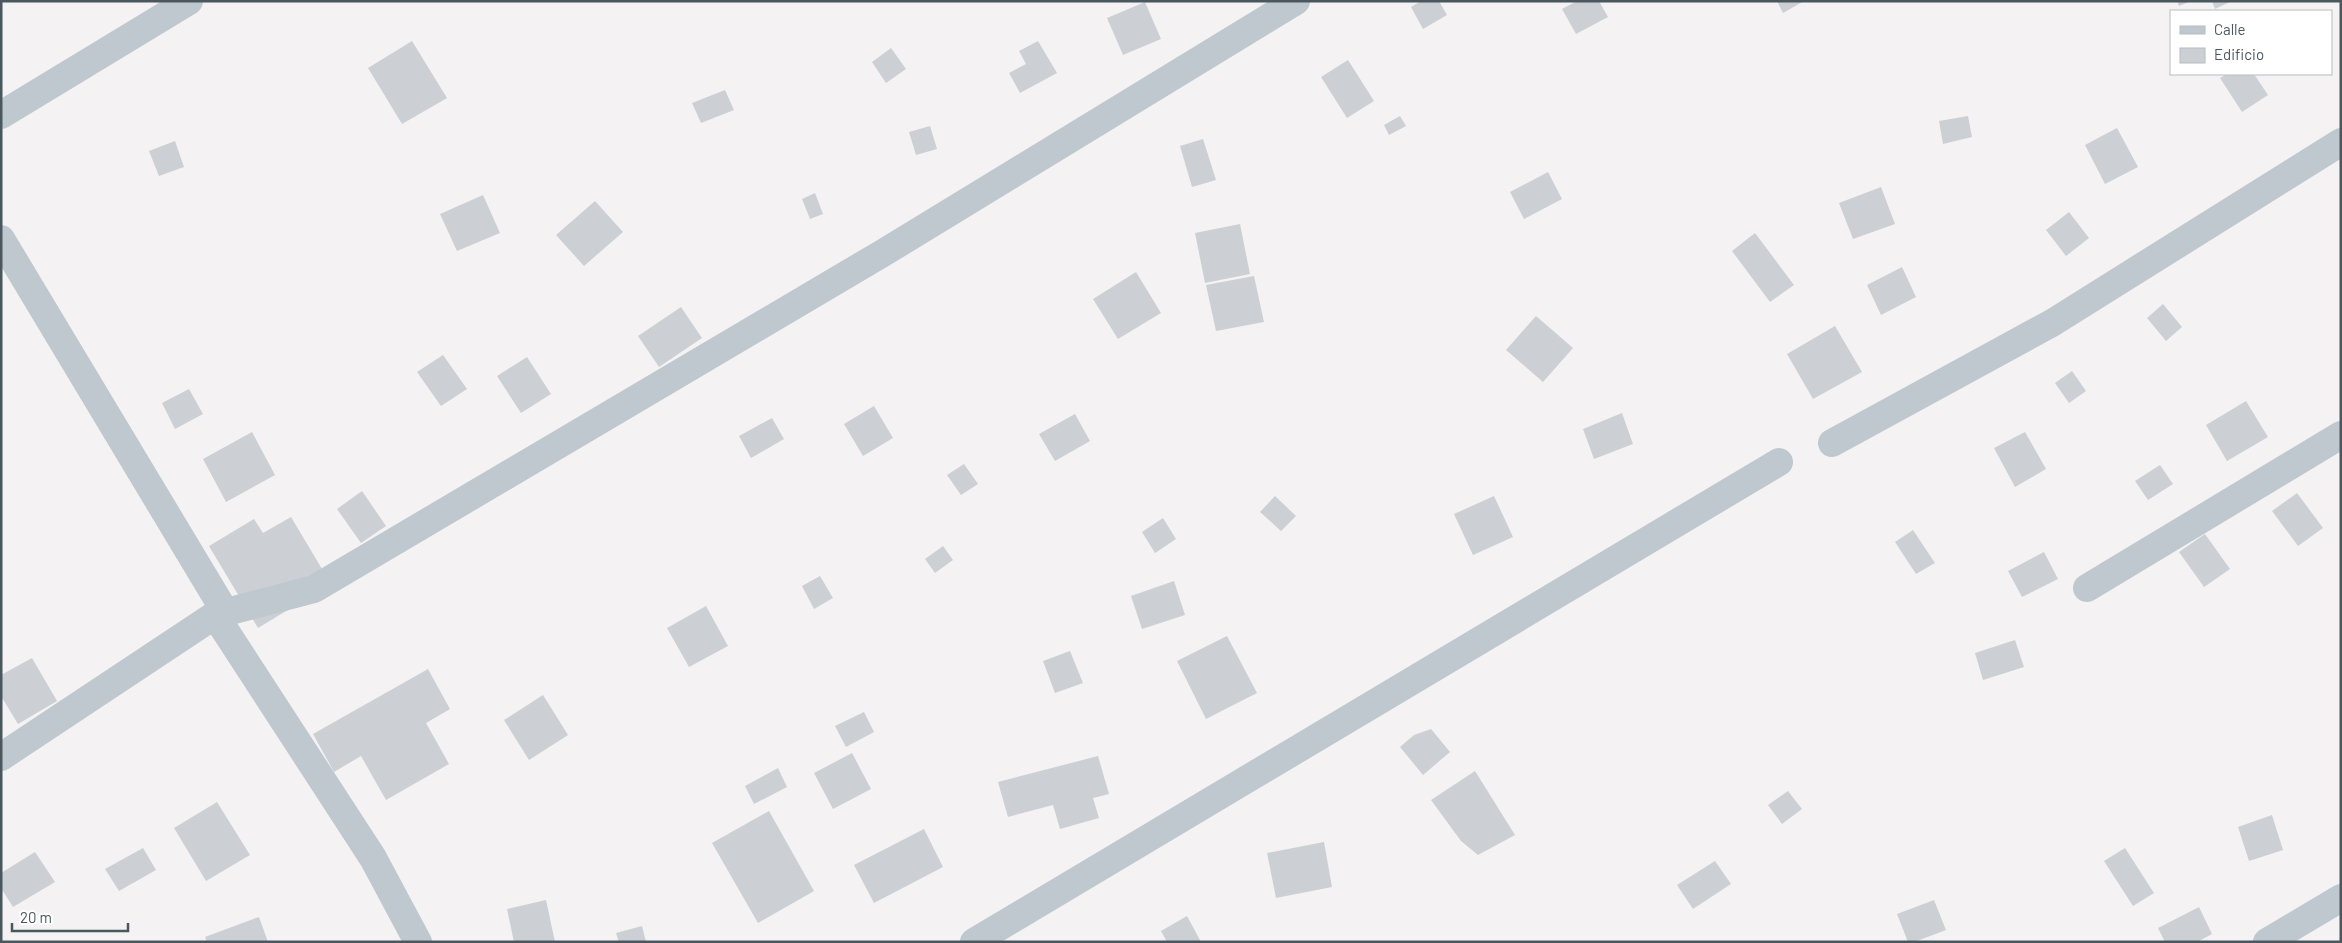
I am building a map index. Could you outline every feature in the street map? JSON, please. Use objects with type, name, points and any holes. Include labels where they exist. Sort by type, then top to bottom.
[{"type":"street","points":[[1,114],[189,1]]},
{"type":"street","points":[[215,615],[314,588],[883,253],[1296,1]]},
{"type":"street","points":[[1832,443],[2052,323],[2341,142]]},
{"type":"street","points":[[1,239],[224,610],[1,757]]},
{"type":"street","points":[[2087,588],[2341,436]]},
{"type":"street","points":[[974,942],[1779,462]]},
{"type":"street","points":[[215,615],[374,858],[418,942]]},
{"type":"street","points":[[2267,942],[2341,898]]},
{"type":"building","points":[[1421,1],[1439,1],[1447,15],[1423,29],[1411,7]]},
{"type":"building","points":[[1577,1],[1599,1],[1608,17],[1576,34],[1562,9]]},
{"type":"building","points":[[1777,1],[1804,1],[1783,13]]},
{"type":"building","points":[[2177,1],[2191,1],[2179,6]]},
{"type":"building","points":[[2212,1],[2232,1],[2215,9]]},
{"type":"building","points":[[1145,2],[1161,39],[1123,55],[1107,18]]},
{"type":"building","points":[[412,41],[447,98],[402,124],[368,68]]},
{"type":"building","points":[[1038,41],[1057,73],[1020,93],[1009,73],[1026,64],[1019,51]]},
{"type":"building","points":[[891,48],[906,69],[886,83],[872,62]]},
{"type":"building","points":[[1348,60],[1374,101],[1347,118],[1321,77]]},
{"type":"building","points":[[2225,75],[2255,75],[2268,95],[2242,112],[2220,78]]},
{"type":"building","points":[[725,90],[734,110],[701,123],[692,103]]},
{"type":"building","points":[[1400,116],[1406,126],[1389,135],[1384,125]]},
{"type":"building","points":[[1968,116],[1972,137],[1943,144],[1939,121]]},
{"type":"building","points":[[930,126],[937,149],[916,155],[909,132]]},
{"type":"building","points":[[2117,128],[2138,167],[2105,184],[2085,145]]},
{"type":"building","points":[[1203,139],[1216,180],[1192,187],[1180,146]]},
{"type":"building","points":[[175,141],[184,167],[159,176],[149,151]]},
{"type":"building","points":[[1548,172],[1562,199],[1524,219],[1510,192]]},
{"type":"building","points":[[1881,187],[1895,224],[1853,239],[1839,203]]},
{"type":"building","points":[[815,193],[823,214],[810,219],[802,199]]},
{"type":"building","points":[[483,195],[500,233],[457,251],[440,214]]},
{"type":"building","points":[[595,201],[623,232],[584,266],[556,235]]},
{"type":"building","points":[[2069,212],[2089,238],[2066,256],[2046,230]]},
{"type":"building","points":[[1240,224],[1250,274],[1205,283],[1195,233]]},
{"type":"building","points":[[1755,233],[1794,285],[1770,302],[1732,251]]},
{"type":"building","points":[[1902,267],[1916,297],[1881,315],[1867,285]]},
{"type":"building","points":[[1136,272],[1161,313],[1118,339],[1093,299]]},
{"type":"building","points":[[1254,276],[1264,322],[1216,331],[1206,285]]},
{"type":"building","points":[[2163,304],[2182,327],[2166,341],[2147,318]]},
{"type":"building","points":[[681,307],[702,338],[659,367],[638,336]]},
{"type":"building","points":[[1536,316],[1573,348],[1543,382],[1506,350]]},
{"type":"building","points":[[1835,326],[1862,372],[1813,399],[1787,354]]},
{"type":"building","points":[[443,355],[467,389],[441,406],[417,372]]},
{"type":"building","points":[[527,357],[551,394],[521,413],[497,376]]},
{"type":"building","points":[[2072,371],[2086,391],[2069,403],[2055,383]]},
{"type":"building","points":[[189,389],[203,414],[175,429],[162,403]]},
{"type":"building","points":[[2246,401],[2268,437],[2227,461],[2206,425]]},
{"type":"building","points":[[874,406],[893,438],[863,456],[844,424]]},
{"type":"building","points":[[1622,413],[1633,444],[1594,459],[1583,429]]},
{"type":"building","points":[[1075,414],[1090,441],[1055,461],[1039,434]]},
{"type":"building","points":[[772,418],[784,439],[751,458],[739,436]]},
{"type":"building","points":[[252,432],[275,475],[226,502],[203,459]]},
{"type":"building","points":[[2025,432],[2046,469],[2015,487],[1994,448]]},
{"type":"building","points":[[964,464],[978,484],[961,495],[947,475]]},
{"type":"building","points":[[2160,465],[2173,484],[2148,500],[2135,481]]},
{"type":"building","points":[[362,491],[386,526],[361,543],[337,509]]},
{"type":"building","points":[[2297,493],[2323,528],[2298,546],[2272,511]]},
{"type":"building","points":[[1275,496],[1296,516],[1281,531],[1260,512]]},
{"type":"building","points":[[1494,496],[1513,537],[1473,555],[1454,514]]},
{"type":"building","points":[[291,517],[331,584],[258,628],[209,546],[254,519],[263,533]]},
{"type":"building","points":[[1163,518],[1176,539],[1155,553],[1142,532]]},
{"type":"building","points":[[1913,530],[1935,563],[1916,574],[1895,542]]},
{"type":"building","points":[[2205,534],[2230,569],[2204,587],[2179,552]]},
{"type":"building","points":[[943,546],[953,560],[935,573],[925,559]]},
{"type":"building","points":[[2044,552],[2058,579],[2022,597],[2008,571]]},
{"type":"building","points":[[820,576],[833,598],[814,609],[802,586]]},
{"type":"building","points":[[1174,581],[1185,615],[1142,629],[1131,596]]},
{"type":"building","points":[[706,606],[728,646],[689,667],[667,628]]},
{"type":"building","points":[[1227,636],[1257,693],[1206,719],[1177,661]]},
{"type":"building","points":[[2015,640],[2024,667],[1983,680],[1975,653]]},
{"type":"building","points":[[1070,651],[1083,683],[1055,693],[1043,661]]},
{"type":"building","points":[[32,658],[57,701],[18,724],[1,696],[1,675]]},
{"type":"building","points":[[428,669],[450,709],[426,723],[449,764],[386,800],[361,756],[334,772],[313,734]]},
{"type":"building","points":[[543,695],[568,735],[529,760],[504,720]]},
{"type":"building","points":[[864,712],[874,732],[846,747],[835,726]]},
{"type":"building","points":[[1431,729],[1450,752],[1423,775],[1400,747],[1414,735]]},
{"type":"building","points":[[852,753],[871,789],[833,809],[814,773]]},
{"type":"building","points":[[1098,756],[1109,794],[1093,798],[1099,818],[1060,829],[1053,805],[1008,817],[998,782]]},
{"type":"building","points":[[778,768],[787,787],[754,804],[745,786]]},
{"type":"building","points":[[1475,771],[1515,835],[1478,855],[1461,841],[1431,800]]},
{"type":"building","points":[[1788,791],[1802,809],[1782,824],[1768,805]]},
{"type":"building","points":[[217,802],[250,855],[206,881],[174,828]]},
{"type":"building","points":[[769,811],[814,891],[758,923],[712,843]]},
{"type":"building","points":[[2272,815],[2283,850],[2249,861],[2238,827]]},
{"type":"building","points":[[924,829],[943,867],[874,903],[854,865]]},
{"type":"building","points":[[1324,842],[1332,887],[1276,898],[1267,853]]},
{"type":"building","points":[[143,848],[156,870],[119,891],[105,869]]},
{"type":"building","points":[[2125,848],[2154,893],[2133,906],[2104,861]]},
{"type":"building","points":[[35,852],[55,882],[13,907],[1,888],[1,873]]},
{"type":"building","points":[[1715,861],[1731,884],[1693,909],[1677,885]]},
{"type":"building","points":[[546,900],[555,942],[514,942],[507,909]]},
{"type":"building","points":[[1934,900],[1946,930],[1914,942],[1908,942],[1897,914]]},
{"type":"building","points":[[2199,907],[2212,934],[2197,942],[2165,942],[2158,928]]},
{"type":"building","points":[[1187,916],[1201,942],[1167,942],[1161,931]]},
{"type":"building","points":[[259,917],[268,942],[207,942],[205,937]]},
{"type":"building","points":[[642,926],[646,942],[619,942],[616,933]]}]
